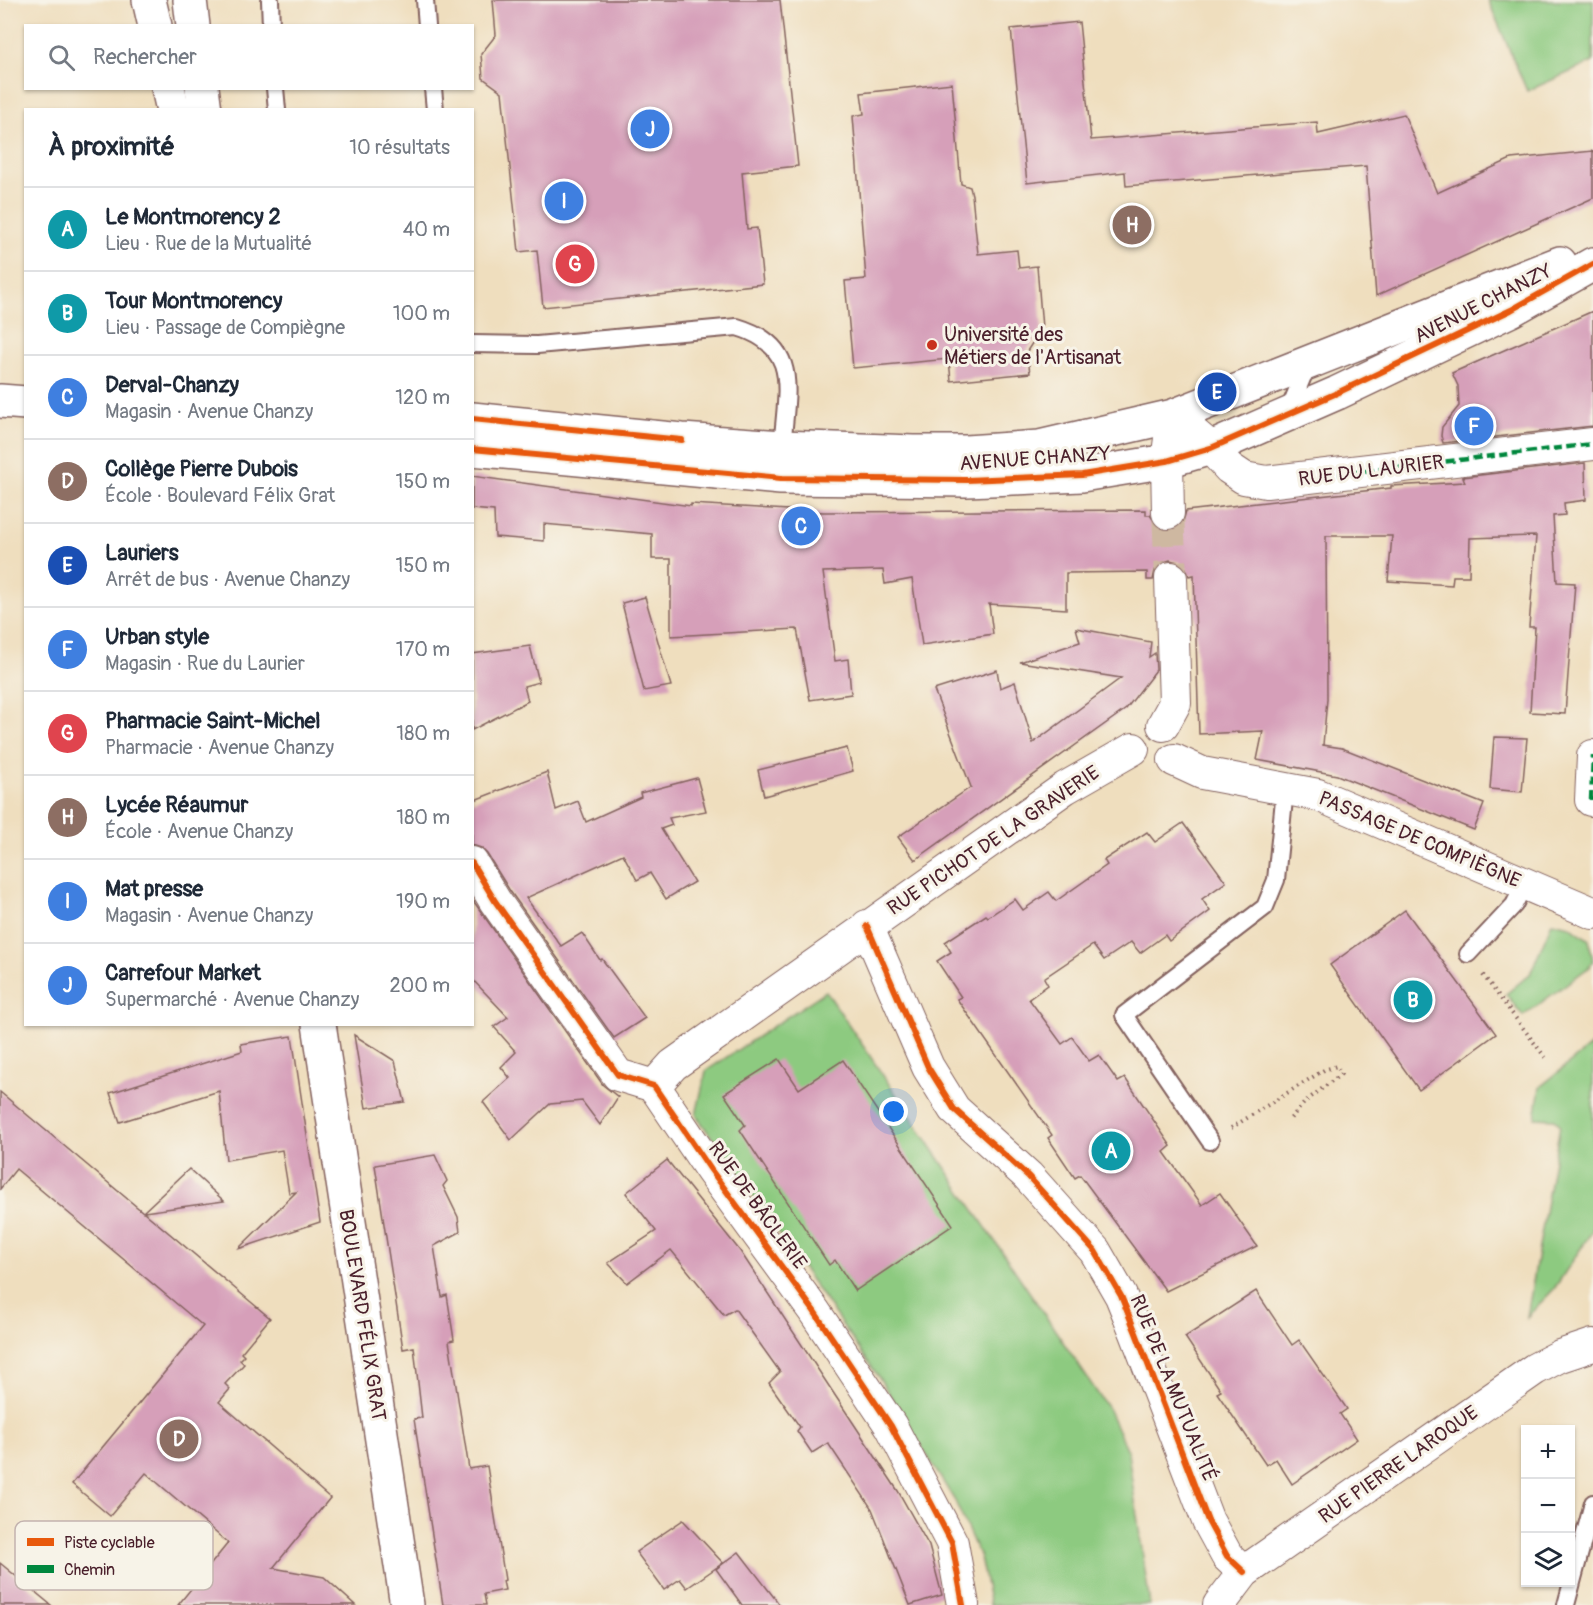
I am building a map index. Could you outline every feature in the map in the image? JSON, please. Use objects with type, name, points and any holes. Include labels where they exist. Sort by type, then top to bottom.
[{"type":"street","points":[[149,0],[154,24]]},
{"type":"street","points":[[189,0],[193,24]]},
{"type":"street","points":[[168,90],[173,108]]},
{"type":"street","points":[[202,90],[206,108]]},
{"type":"street","name":"AVENUE CHANZY","points":[[474,418],[682,440],[781,462],[912,452],[1039,447],[1173,416],[1593,251]]},
{"type":"street","name":"AVENUE CHANZY","points":[[474,448],[781,462],[968,480],[1082,475],[1167,461],[1211,448],[1337,393],[1511,310],[1593,264]]},
{"type":"street","points":[[0,401],[24,402]]},
{"type":"street","points":[[1168,513],[1167,461],[1173,416]]},
{"type":"street","name":"RUE DU LAURIER","points":[[1173,416],[1211,448],[1229,468],[1244,478],[1266,482],[1593,444]]},
{"type":"street","points":[[1163,725],[1175,703],[1171,578]]},
{"type":"street","points":[[1148,725],[1163,725],[1174,733],[1177,740],[1178,746],[1174,759],[1161,769],[1146,768],[1135,757],[1133,749],[1136,735],[1148,725]]},
{"type":"street","name":"RUE PICHOT DE LA GRAVERIE","points":[[654,1086],[673,1065],[867,926],[1065,788],[1133,749]]},
{"type":"street","points":[[1591,800],[1593,756]]},
{"type":"street","name":"PASSAGE DE COMPIÈGNE","points":[[1174,759],[1202,773],[1318,795],[1377,818],[1593,913]]},
{"type":"street","points":[[474,865],[495,901],[618,1075],[654,1086]]},
{"type":"street","name":"RUE DE LA MUTUALITÉ","points":[[867,926],[928,1067],[954,1109],[1028,1176],[1095,1251],[1121,1296],[1137,1333],[1208,1521],[1227,1556],[1244,1572]]},
{"type":"street","name":"BOULEVARD FÉLIX GRAT","points":[[319,1026],[407,1605]]},
{"type":"street","name":"RUE DE BÂCLERIE","points":[[654,1086],[711,1170],[814,1311],[891,1426],[952,1543],[963,1605]]},
{"type":"street","name":"RUE PIERRE LAROQUE","points":[[1219,1605],[1244,1572],[1534,1369],[1560,1356],[1593,1345]]},
{"type":"lane","points":[[270,0],[271,24]]},
{"type":"lane","points":[[425,0],[427,24]]},
{"type":"lane","points":[[433,90],[435,108]]},
{"type":"lane","points":[[474,344],[537,345],[736,327],[758,334],[774,345],[783,360],[786,382],[781,462]]},
{"type":"lane","points":[[1287,413],[1309,361]]},
{"type":"lane","points":[[1210,1141],[1124,1015],[1265,907],[1276,880],[1285,789]]},
{"type":"lane","points":[[1468,954],[1514,904],[1525,883]]},
{"type":"lane","points":[[1566,1605],[1593,1503]]},
{"type":"path","points":[[1498,997],[1548,1061]]},
{"type":"path","points":[[1210,1141],[1324,1070],[1337,1066],[1341,1074],[1306,1101],[1289,1120]]},
{"type":"green space","points":[[1488,0],[1593,0],[1593,62],[1527,91]]},
{"type":"green space","points":[[1552,922],[1570,926],[1589,940],[1593,961],[1588,968],[1523,1016],[1506,994],[1530,974]]},
{"type":"green space","points":[[826,991],[1109,1410],[1128,1453],[1150,1605],[990,1605],[980,1557],[955,1501],[880,1379],[696,1115],[706,1071]]},
{"type":"green space","points":[[1593,1044],[1593,1230],[1554,1289],[1527,1317],[1560,1125],[1555,1119],[1535,1118],[1540,1087]]},
{"type":"building","points":[[493,0],[780,0],[798,166],[742,172],[747,229],[757,228],[763,284],[543,307],[537,250],[519,252],[502,92],[483,78],[481,54],[496,35]]},
{"type":"building","points":[[1079,22],[1091,140],[1317,122],[1318,134],[1404,114],[1437,193],[1511,159],[1593,151],[1593,198],[1376,296],[1366,166],[1126,186],[1125,172],[1027,183],[1011,29]]},
{"type":"building","points":[[952,83],[961,184],[970,187],[972,195],[978,254],[1017,250],[1019,268],[1037,266],[1042,328],[1027,351],[1030,373],[951,381],[949,359],[853,368],[845,281],[866,279],[853,116],[864,114],[861,93]]},
{"type":"building","points":[[1593,311],[1593,426],[1443,443],[1442,427],[1459,406],[1458,386],[1452,373]]},
{"type":"building","points":[[1585,463],[1586,500],[1564,503],[1565,515],[1553,516],[1557,582],[1575,583],[1565,714],[1530,712],[1535,627],[1529,627],[1536,536],[1470,538],[1469,576],[1453,576],[1452,585],[1388,581],[1392,536],[1326,536],[1327,699],[1323,745],[1342,748],[1484,804],[1474,830],[1337,775],[1257,760],[1263,731],[1199,734],[1194,575],[1189,576],[1186,568],[1179,562],[1170,560],[1161,563],[1155,570],[1153,580],[1147,580],[1147,572],[1066,573],[1066,609],[989,604],[993,634],[922,645],[912,579],[885,584],[883,570],[823,572],[835,661],[848,659],[851,694],[810,700],[797,629],[671,636],[671,559],[652,559],[652,534],[544,524],[544,541],[495,537],[494,511],[474,509],[474,476],[691,506],[691,504],[823,512],[1146,510],[1146,515],[1150,515],[1159,528],[1169,531],[1177,529],[1183,522],[1186,511],[1391,488],[1391,486],[1465,482],[1463,477]]},
{"type":"building","points":[[645,597],[671,686],[644,691],[622,603]]},
{"type":"building","points":[[1076,628],[1151,642],[1149,657],[1155,653],[1156,670],[1126,709],[915,860],[898,837],[971,787],[934,690],[997,670],[1000,688],[1015,682],[1033,743],[1121,678],[1020,662],[1080,642]]},
{"type":"building","points":[[530,646],[539,682],[524,686],[528,701],[474,729],[474,654]]},
{"type":"building","points":[[1494,737],[1527,738],[1522,792],[1490,789]]},
{"type":"building","points":[[847,748],[853,771],[764,796],[758,770]]},
{"type":"building","points":[[547,772],[556,810],[578,801],[586,822],[641,797],[640,793],[697,778],[706,811],[669,818],[672,825],[661,829],[694,882],[666,899],[650,873],[637,880],[623,854],[526,898],[561,946],[582,933],[645,1018],[614,1038],[510,891],[487,854],[481,848],[474,846],[474,800]]},
{"type":"building","points":[[1183,823],[1226,882],[1202,899],[1210,911],[1169,941],[1165,935],[1140,953],[1131,942],[1104,960],[1093,945],[1044,978],[1048,985],[1029,999],[1062,1044],[1072,1037],[1089,1061],[1099,1055],[1118,1082],[1125,1078],[1171,1146],[1164,1152],[1202,1205],[1220,1193],[1257,1246],[1166,1291],[1080,1175],[1075,1178],[1048,1138],[1052,1135],[957,999],[961,997],[937,961],[951,952],[945,942],[986,915],[988,917],[1015,899],[1023,910],[1049,892],[1056,901],[1107,865],[1104,860],[1147,832],[1155,842]]},
{"type":"building","points":[[474,902],[603,1085],[618,1097],[600,1125],[582,1101],[550,1104],[511,1140],[483,1102],[510,1078],[501,1067],[516,1052],[494,1027],[508,1017],[474,981]]},
{"type":"building","points":[[1405,910],[1496,1034],[1419,1090],[1330,965]]},
{"type":"building","points":[[354,1035],[395,1061],[405,1102],[366,1108]]},
{"type":"building","points":[[292,1036],[320,1222],[238,1249],[296,1192],[289,1193],[282,1150],[226,1160],[219,1091],[120,1122],[110,1093],[242,1051],[241,1044]]},
{"type":"building","points":[[779,1059],[799,1089],[843,1060],[953,1225],[855,1291],[835,1260],[829,1265],[740,1130],[745,1125],[724,1094]]},
{"type":"building","points":[[0,1092],[143,1212],[189,1169],[224,1201],[144,1212],[270,1318],[241,1353],[244,1356],[240,1360],[244,1364],[225,1384],[230,1389],[219,1402],[330,1498],[273,1568],[324,1577],[355,1605],[178,1605],[190,1590],[213,1590],[213,1562],[228,1543],[213,1530],[213,1521],[202,1521],[146,1473],[110,1516],[72,1484],[203,1326],[16,1169],[0,1189]]},
{"type":"building","points":[[435,1155],[447,1181],[443,1186],[458,1217],[460,1232],[434,1246],[442,1297],[447,1295],[454,1340],[449,1341],[469,1469],[487,1466],[505,1580],[503,1581],[505,1590],[484,1594],[486,1605],[443,1605],[414,1419],[422,1418],[414,1347],[403,1349],[375,1165]]},
{"type":"building","points":[[667,1160],[740,1251],[898,1491],[929,1546],[942,1595],[910,1605],[872,1509],[828,1443],[812,1453],[797,1431],[800,1427],[769,1383],[780,1372],[735,1309],[724,1315],[671,1250],[627,1283],[608,1263],[656,1231],[626,1193]]},
{"type":"building","points":[[1256,1291],[1292,1345],[1299,1340],[1347,1409],[1340,1414],[1357,1439],[1292,1484],[1276,1459],[1266,1465],[1217,1393],[1221,1391],[1185,1337]]},
{"type":"building","points":[[683,1520],[723,1563],[687,1588],[680,1579],[664,1590],[636,1552]]},
{"type":"building","points":[[739,1552],[780,1605],[742,1605],[716,1569]]},
{"type":"building","points":[[0,1563],[15,1575],[15,1590],[33,1590],[51,1605],[0,1605]]},
{"type":"tunnel","points":[[1168,513],[1171,578]]},
{"type":"marked path","points":[[1325,476],[1593,444]]},
{"type":"marked path","points":[[1591,800],[1593,756]]},
{"type":"cycle path","points":[[474,449],[781,478],[967,480],[1082,475],[1167,461],[1211,448],[1337,393],[1511,310],[1593,264]]},
{"type":"cycle path","points":[[474,419],[682,440]]},
{"type":"cycle path","points":[[474,866],[495,901],[618,1075],[654,1086],[711,1170],[814,1311],[891,1426],[952,1543],[963,1605]]},
{"type":"cycle path","points":[[867,926],[928,1067],[954,1109],[1028,1176],[1095,1251],[1121,1296],[1208,1521],[1227,1556],[1244,1572]]},
{"type":"place","name":"Carrefour Market","points":[[650,129]]},
{"type":"place","name":"Mat presse","points":[[564,201]]},
{"type":"place","name":"Lycée Réaumur","points":[[1132,225]]},
{"type":"place","name":"Pharmacie Saint-Michel","points":[[575,264]]},
{"type":"place","name":"Université des Métiers de l'Artisanat","points":[[932,345]]},
{"type":"place","name":"Lauriers","points":[[1217,392]]},
{"type":"place","name":"Urban style","points":[[1474,426]]},
{"type":"place","name":"Derval-Chanzy","points":[[801,526]]},
{"type":"place","name":"Tour Montmorency","points":[[1413,1000]]},
{"type":"place","name":"Le Montmorency 2","points":[[1111,1151]]},
{"type":"place","name":"Collège Pierre Dubois","points":[[179,1439]]}]
